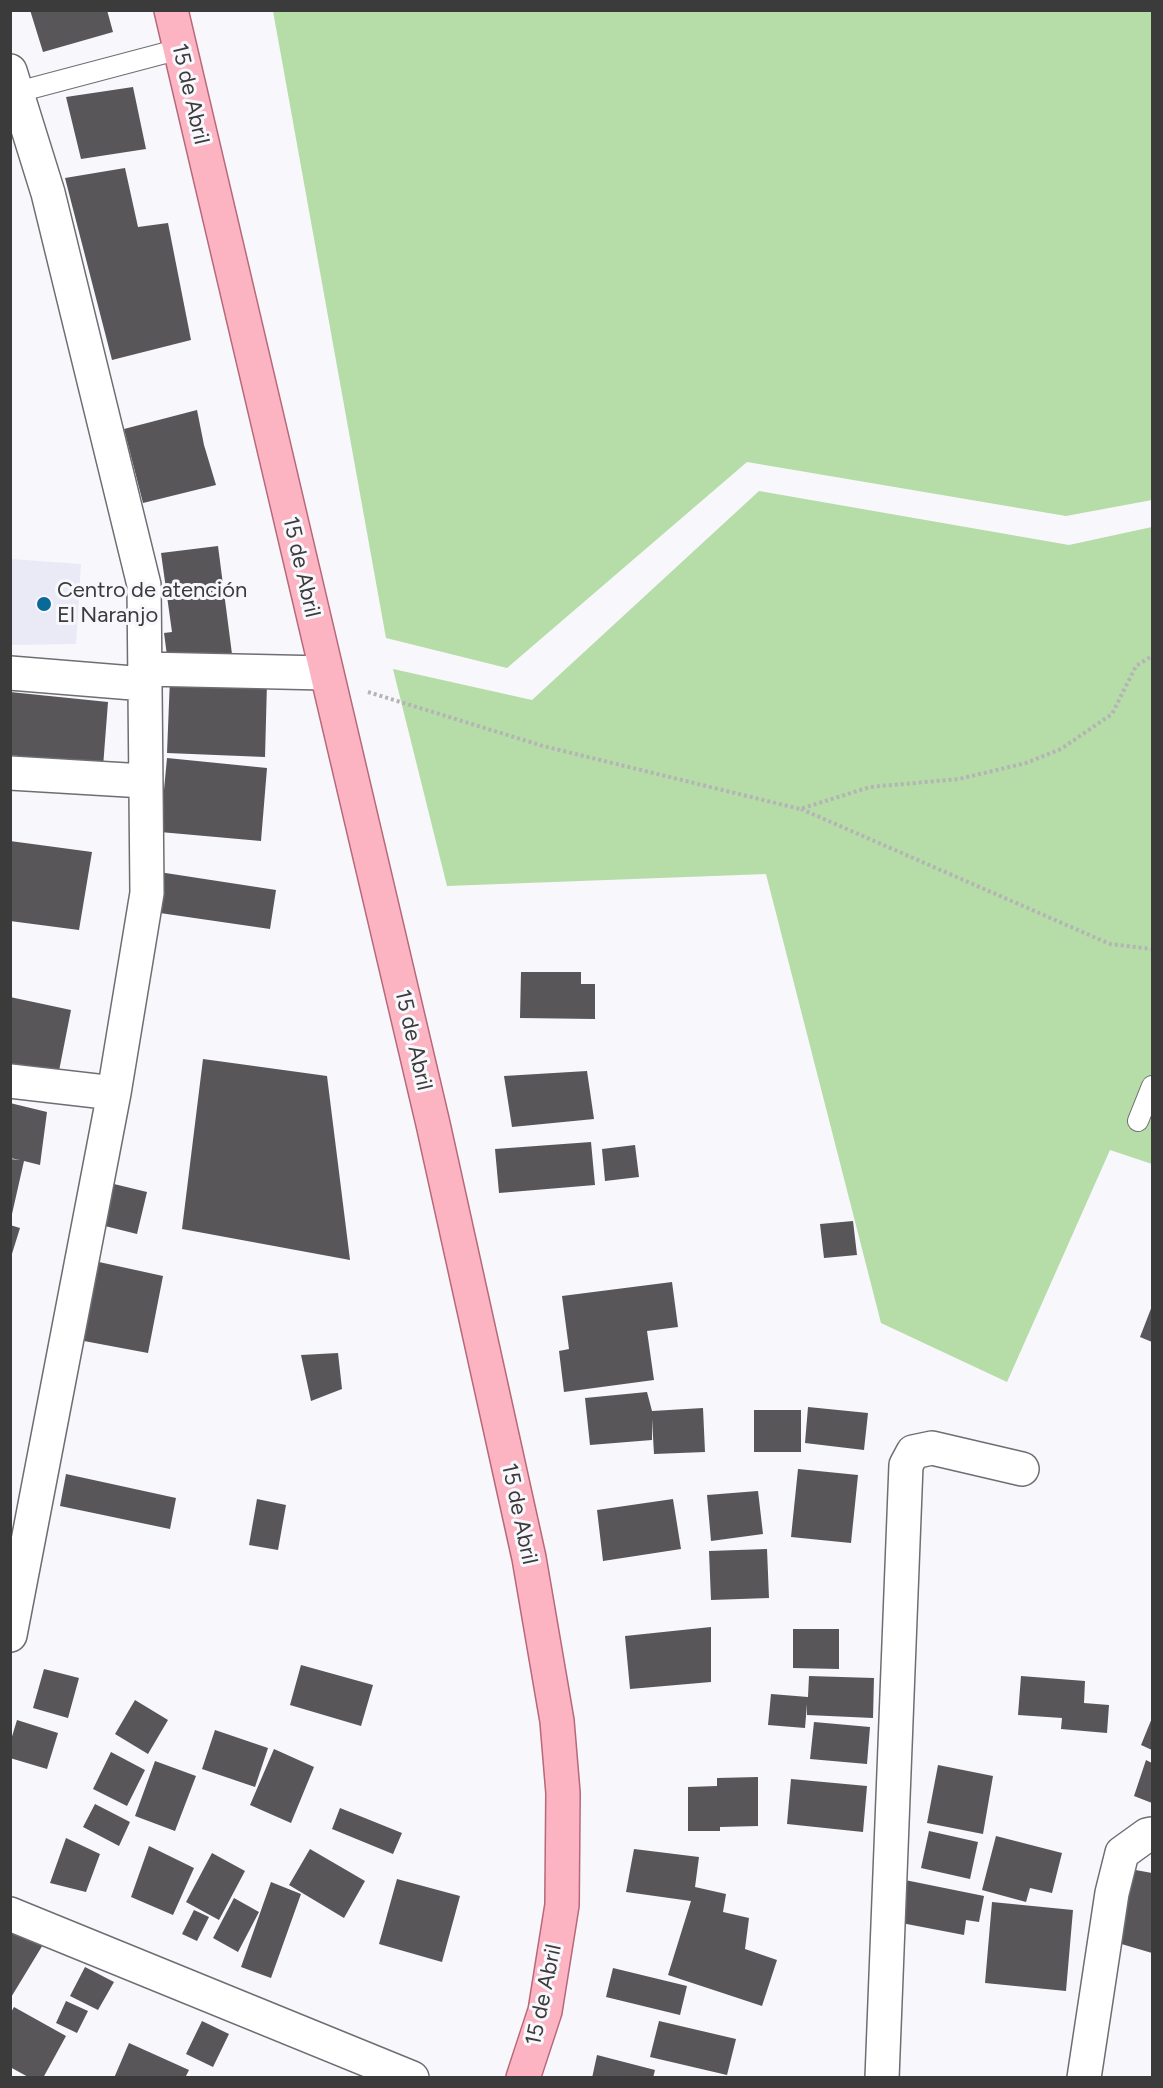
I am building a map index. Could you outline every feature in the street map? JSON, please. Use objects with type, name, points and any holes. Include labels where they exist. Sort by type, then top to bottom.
[{"type":"main road","name":"15 de Abril","points":[[171,10],[453,1215],[529,1558],[557,1721],[563,1793],[562,1905],[545,2011],[524,2078]]},
{"type":"street","points":[[10,1635],[114,1093],[147,893],[144,781],[144,585],[48,193],[13,85]]},
{"type":"street","points":[[10,673],[145,676],[325,673]]},
{"type":"street","points":[[10,773],[144,781]]},
{"type":"street","points":[[10,1081],[114,1093]]},
{"type":"street","points":[[882,2078],[906,1465],[912,1452],[932,1448],[1022,1469]]},
{"type":"street","points":[[1084,2078],[1112,1893],[1122,1853],[1147,1835],[1152,1834]]},
{"type":"street","points":[[10,1914],[412,2078]]},
{"type":"lane","points":[[13,85],[180,49]]},
{"type":"lane","points":[[1137,1120],[1152,1086]]},
{"type":"path","points":[[800,809],[870,787],[971,776],[1026,763],[1061,749],[1112,714],[1136,666],[1152,656]]},
{"type":"path","points":[[325,673],[361,690],[543,746],[800,809],[1110,944],[1152,950]]},
{"type":"shaded area","name":"Centro de atención El Naranjo","points":[[11,559],[81,564],[76,644],[11,645]]},
{"type":"green space","points":[[273,11],[1152,11],[1152,500],[1066,516],[747,462],[507,668],[386,638]]},
{"type":"green space","points":[[759,491],[1069,545],[1152,527],[1152,1164],[1110,1150],[1007,1382],[881,1323],[766,874],[447,886],[393,669],[532,700]]},
{"type":"building","points":[[30,10],[107,10],[113,32],[43,52]]},
{"type":"building","points":[[133,87],[146,149],[81,159],[66,97]]},
{"type":"building","points":[[125,168],[138,227],[168,223],[191,340],[112,360],[65,178]]},
{"type":"building","points":[[197,410],[204,445],[216,485],[143,503],[124,429]]},
{"type":"building","points":[[218,546],[232,654],[168,663],[164,633],[172,632],[161,553]]},
{"type":"building","points":[[170,678],[267,683],[265,757],[167,753]]},
{"type":"building","points":[[10,692],[108,702],[103,767],[10,755]]},
{"type":"building","points":[[167,758],[267,768],[261,841],[160,832]]},
{"type":"building","points":[[10,841],[92,852],[79,930],[10,921]]},
{"type":"building","points":[[159,872],[276,890],[270,929],[153,912]]},
{"type":"building","points":[[521,972],[581,972],[581,984],[595,984],[595,1019],[520,1018]]},
{"type":"building","points":[[10,997],[71,1010],[59,1071],[10,1064]]},
{"type":"building","points":[[203,1059],[327,1076],[350,1260],[182,1229]]},
{"type":"building","points":[[587,1071],[594,1119],[512,1127],[504,1076]]},
{"type":"building","points":[[10,1103],[47,1112],[40,1165],[24,1161],[12,1214],[10,1214],[10,1159],[20,1160],[10,1158]]},
{"type":"building","points":[[591,1142],[595,1185],[499,1193],[495,1149]]},
{"type":"building","points":[[635,1145],[639,1177],[605,1181],[602,1149]]},
{"type":"building","points":[[114,1184],[147,1192],[137,1234],[105,1226]]},
{"type":"building","points":[[853,1221],[857,1255],[824,1258],[820,1224]]},
{"type":"building","points":[[10,1225],[20,1228],[11,1257],[10,1257]]},
{"type":"building","points":[[99,1262],[163,1276],[148,1353],[84,1341]]},
{"type":"building","points":[[672,1282],[678,1327],[647,1331],[654,1380],[564,1392],[559,1351],[569,1349],[562,1296]]},
{"type":"building","points":[[1152,1306],[1152,1342],[1140,1337]]},
{"type":"building","points":[[338,1353],[342,1389],[311,1401],[301,1355]]},
{"type":"building","points":[[647,1392],[652,1411],[703,1408],[705,1452],[654,1454],[652,1419],[652,1440],[590,1445],[585,1398]]},
{"type":"building","points":[[808,1407],[868,1413],[864,1450],[805,1443]]},
{"type":"building","points":[[754,1410],[801,1410],[801,1452],[754,1452]]},
{"type":"building","points":[[798,1469],[858,1475],[851,1543],[791,1537]]},
{"type":"building","points":[[66,1474],[176,1498],[170,1529],[60,1506]]},
{"type":"building","points":[[758,1491],[763,1534],[711,1541],[707,1495]]},
{"type":"building","points":[[257,1499],[286,1505],[278,1550],[249,1545]]},
{"type":"building","points":[[673,1499],[681,1549],[603,1561],[597,1510]]},
{"type":"building","points":[[767,1549],[769,1598],[711,1600],[709,1551]]},
{"type":"building","points":[[711,1627],[711,1682],[630,1689],[625,1636]]},
{"type":"building","points":[[793,1629],[839,1629],[839,1669],[793,1668]]},
{"type":"building","points":[[301,1665],[373,1685],[361,1726],[290,1705]]},
{"type":"building","points":[[44,1669],[79,1678],[68,1718],[33,1708]]},
{"type":"building","points":[[809,1676],[874,1678],[873,1718],[807,1715],[807,1704],[805,1728],[768,1725],[771,1694],[808,1697]]},
{"type":"building","points":[[1021,1676],[1085,1681],[1084,1703],[1109,1705],[1107,1733],[1061,1729],[1062,1718],[1018,1715]]},
{"type":"building","points":[[135,1700],[168,1720],[148,1754],[115,1734]]},
{"type":"building","points":[[1152,1718],[1152,1750],[1141,1745]]},
{"type":"building","points":[[17,1720],[58,1733],[47,1769],[10,1758],[10,1743]]},
{"type":"building","points":[[814,1722],[870,1727],[867,1764],[810,1759]]},
{"type":"building","points":[[215,1730],[268,1748],[255,1787],[202,1769]]},
{"type":"building","points":[[274,1749],[314,1767],[291,1823],[250,1805]]},
{"type":"building","points":[[111,1752],[145,1770],[127,1806],[93,1789]]},
{"type":"building","points":[[1146,1760],[1152,1763],[1152,1803],[1134,1796]]},
{"type":"building","points":[[155,1761],[196,1776],[175,1831],[135,1816]]},
{"type":"building","points":[[938,1765],[993,1776],[983,1834],[927,1823]]},
{"type":"building","points":[[758,1777],[758,1826],[720,1827],[720,1831],[688,1831],[688,1787],[717,1786],[717,1778]]},
{"type":"building","points":[[791,1779],[867,1786],[863,1832],[787,1824]]},
{"type":"building","points":[[95,1804],[130,1822],[119,1846],[83,1827]]},
{"type":"building","points":[[340,1808],[402,1833],[393,1854],[332,1829]]},
{"type":"building","points":[[929,1831],[978,1842],[970,1879],[921,1868]]},
{"type":"building","points":[[996,1836],[1062,1853],[1052,1893],[1030,1888],[1026,1902],[982,1890]]},
{"type":"building","points":[[66,1838],[100,1854],[86,1892],[50,1883]]},
{"type":"building","points":[[149,1846],[194,1868],[173,1915],[131,1897]]},
{"type":"building","points":[[310,1849],[365,1881],[344,1918],[289,1885]]},
{"type":"building","points":[[634,1849],[699,1857],[695,1887],[726,1894],[723,1912],[749,1918],[745,1949],[777,1960],[762,2006],[668,1975],[691,1901],[626,1892]]},
{"type":"building","points":[[212,1853],[245,1871],[219,1920],[186,1902]]},
{"type":"building","points":[[1130,1869],[1152,1873],[1152,1953],[1118,1943]]},
{"type":"building","points":[[397,1879],[460,1896],[442,1962],[379,1944]]},
{"type":"building","points":[[900,1879],[984,1896],[979,1922],[966,1920],[964,1935],[891,1921]]},
{"type":"building","points":[[271,1882],[301,1894],[271,1978],[241,1967]]},
{"type":"building","points":[[234,1898],[259,1912],[238,1952],[213,1938]]},
{"type":"building","points":[[992,1902],[1073,1910],[1066,1991],[985,1983]]},
{"type":"building","points":[[194,1910],[209,1917],[197,1941],[182,1934]]},
{"type":"building","points":[[10,1924],[44,1943],[10,1999]]},
{"type":"building","points":[[85,1967],[114,1982],[98,2010],[70,1996]]},
{"type":"building","points":[[613,1968],[687,1986],[680,2015],[606,1997]]},
{"type":"building","points":[[66,2001],[88,2011],[77,2033],[56,2023]]},
{"type":"building","points":[[14,2007],[66,2036],[43,2078],[30,2078],[10,2067],[10,2014]]},
{"type":"building","points":[[202,2021],[229,2034],[213,2067],[186,2054]]},
{"type":"building","points":[[659,2021],[736,2039],[727,2075],[650,2057]]},
{"type":"building","points":[[129,2043],[189,2070],[185,2078],[114,2078]]},
{"type":"building","points":[[597,2055],[655,2070],[653,2078],[592,2078]]},
{"type":"place","name":"Centro de atención El Naranjo","points":[[44,604]]}]
